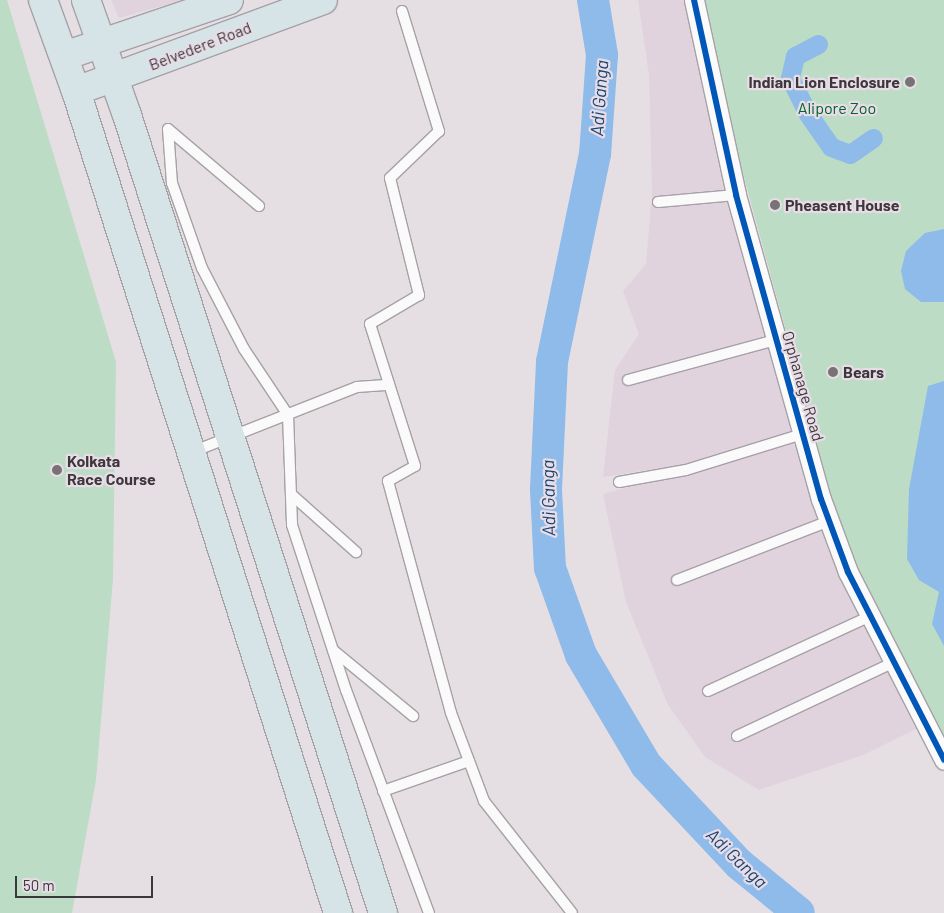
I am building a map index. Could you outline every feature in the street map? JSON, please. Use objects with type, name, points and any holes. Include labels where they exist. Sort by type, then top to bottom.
[{"type":"highway","points":[[43,0],[76,91],[338,913]]},
{"type":"highway","points":[[86,0],[103,44],[232,440],[342,790],[383,913]]},
{"type":"highway","name":"Belvedere Road","points":[[64,56],[229,0]]},
{"type":"highway","name":"Belvedere Road","points":[[76,91],[323,0]]},
{"type":"street","name":"Orphanage Road","points":[[694,0],[736,195],[775,340],[829,521],[892,663],[944,760]]},
{"type":"lane","points":[[402,11],[439,131],[390,178],[419,295],[370,324],[414,466],[388,481],[451,713],[484,801],[569,912]]},
{"type":"lane","points":[[259,206],[168,129],[172,183],[202,268],[244,350],[288,415],[292,525],[333,650],[429,913]]},
{"type":"lane","points":[[658,202],[736,195]]},
{"type":"lane","points":[[628,380],[775,340]]},
{"type":"lane","points":[[192,452],[232,440],[357,387],[389,385]]},
{"type":"lane","points":[[619,482],[686,470],[802,434]]},
{"type":"lane","points":[[292,495],[356,552]]},
{"type":"lane","points":[[677,580],[829,521]]},
{"type":"lane","points":[[708,691],[870,616]]},
{"type":"lane","points":[[333,650],[413,716]]},
{"type":"lane","points":[[737,736],[892,663]]},
{"type":"lane","points":[[383,791],[470,761]]},
{"type":"shaded area","points":[[111,0],[183,0],[119,18]]},
{"type":"shaded area","points":[[638,0],[687,0],[792,431],[686,464],[603,477],[615,370],[639,334],[623,291],[646,264],[652,193],[649,75]]},
{"type":"shaded area","points":[[793,442],[918,728],[861,756],[759,790],[705,757],[668,705],[626,602],[603,494]]},
{"type":"green space","name":"Kolkata Race Course","points":[[0,0],[7,0],[116,362],[113,579],[96,780],[72,913],[0,913]]},
{"type":"green space","name":"Alipore Zoo","points":[[703,0],[944,0],[944,751],[852,572],[740,163]]},
{"type":"water","points":[[944,229],[944,302],[921,302],[905,289],[901,271],[906,251],[925,233]]},
{"type":"water","points":[[944,381],[944,646],[932,624],[939,592],[919,580],[907,559],[909,489],[928,386]]},
{"type":"waterway","name":"Adi Ganga","points":[[593,0],[602,55],[595,154],[552,362],[546,490],[550,568],[581,655],[646,765],[739,864],[799,913]]},
{"type":"waterway","points":[[818,44],[795,56],[790,78],[808,114],[831,147],[850,154],[873,138]]},
{"type":"cycle path","points":[[694,0],[736,195],[821,499],[848,572],[944,760]]},
{"type":"place","name":"Indian Lion Enclosure","points":[[910,82]]},
{"type":"place","name":"Pheasent House","points":[[775,205]]},
{"type":"place","name":"Bears","points":[[833,372]]},
{"type":"place","name":"Kolkata Race Course","points":[[57,470]]}]
